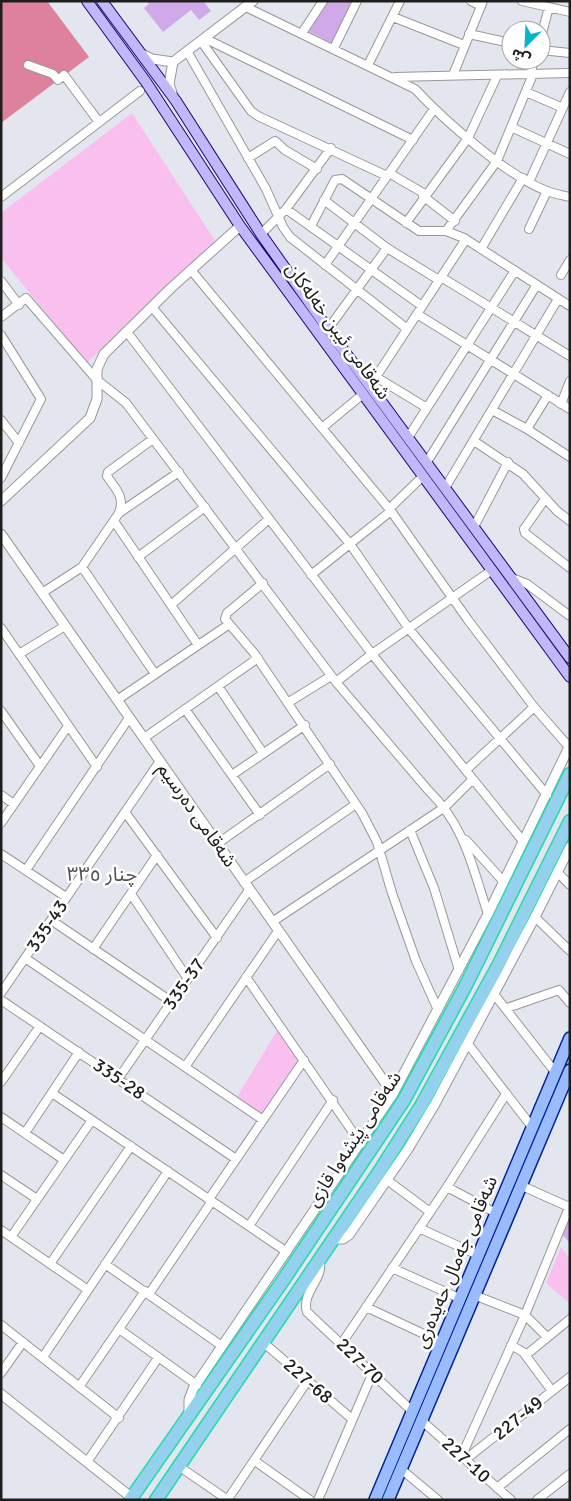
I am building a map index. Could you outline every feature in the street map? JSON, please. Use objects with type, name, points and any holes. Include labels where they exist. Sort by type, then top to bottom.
[{"type":"highway","name":"شەقامی پێشەوا قازی","points":[[131,1499],[282,1282],[445,1021],[466,985],[570,774]]},
{"type":"highway","name":"شەقامی پێشەوا قازی","points":[[156,1500],[297,1294],[319,1257],[440,1085],[462,1031],[489,994],[570,821]]},
{"type":"highway","points":[[466,985],[465,992],[470,997],[477,998],[489,994]]},
{"type":"highway","points":[[445,1021],[452,1017],[460,1019],[463,1024],[462,1031]]},
{"type":"highway","points":[[282,1282],[297,1294]]},
{"type":"main road","name":"شەقامی ئیبن خەلەکان","points":[[86,1],[119,44],[182,136],[240,226],[570,676]]},
{"type":"main road","name":"شەقامی ئیبن خەلەکان","points":[[102,1],[176,101],[261,234],[328,329],[373,382],[399,425],[409,436],[570,658]]},
{"type":"main road","points":[[119,44],[129,37]]},
{"type":"main road","points":[[182,136],[195,130]]},
{"type":"main road","points":[[389,430],[399,425]]},
{"type":"main road","name":"شەقامی جەمال حەیدەری","points":[[388,1500],[421,1420],[456,1323],[460,1298],[570,1038]]},
{"type":"main road","name":"شەقامی جەمال حەیدەری","points":[[375,1500],[442,1342],[474,1295],[520,1185],[566,1089],[570,1070]]},
{"type":"street","points":[[302,33],[324,1]]},
{"type":"street","points":[[334,48],[357,1]]},
{"type":"street","points":[[368,65],[400,1]]},
{"type":"street","points":[[452,75],[482,3],[471,1]]},
{"type":"street","points":[[522,1],[570,12]]},
{"type":"street","points":[[176,101],[169,84],[173,62],[249,4],[302,33],[415,89],[434,109],[497,161],[547,191],[570,197]]},
{"type":"street","points":[[546,20],[550,7]]},
{"type":"street","points":[[393,17],[464,45]]},
{"type":"street","points":[[469,34],[501,41]]},
{"type":"street","points":[[202,39],[413,140]]},
{"type":"street","points":[[202,39],[251,111],[388,175],[424,195],[455,221]]},
{"type":"street","points":[[187,51],[248,158],[290,237],[406,328]]},
{"type":"street","points":[[551,51],[570,53]]},
{"type":"street","points":[[142,54],[152,59],[173,62]]},
{"type":"street","points":[[28,65],[53,74],[58,80],[64,75],[99,122]]},
{"type":"street","points":[[446,231],[497,161],[526,92],[533,70]]},
{"type":"street","points":[[393,77],[570,73]]},
{"type":"street","points":[[406,223],[424,195],[468,138],[497,76]]},
{"type":"street","points":[[1,197],[140,91]]},
{"type":"street","points":[[526,92],[565,111]]},
{"type":"street","points":[[481,249],[547,144],[565,111],[570,92]]},
{"type":"street","points":[[325,265],[434,109]]},
{"type":"street","points":[[511,127],[570,154]]},
{"type":"street","points":[[248,158],[275,141],[285,150],[317,169]]},
{"type":"street","points":[[261,234],[286,209],[331,148]]},
{"type":"street","points":[[311,226],[338,178],[342,178],[406,223],[423,232],[446,231],[466,239],[514,272],[570,306]]},
{"type":"street","points":[[529,228],[547,191]]},
{"type":"street","points":[[324,200],[387,248],[570,356]]},
{"type":"street","points":[[286,209],[422,306]]},
{"type":"street","points":[[1,501],[90,418],[96,406],[97,369],[101,359],[152,306],[240,226]]},
{"type":"street","points":[[427,408],[373,382],[406,328],[466,239]]},
{"type":"street","points":[[328,329],[387,248]]},
{"type":"street","points":[[561,275],[570,260]]},
{"type":"street","points":[[189,1414],[189,1400],[196,1385],[361,1144],[398,1097],[438,1010],[488,914],[522,840],[547,795],[569,747],[534,707],[452,598],[390,510],[191,270]]},
{"type":"street","points":[[409,436],[514,272]]},
{"type":"street","points":[[1,282],[19,305]]},
{"type":"street","points":[[427,462],[536,286]]},
{"type":"street","points":[[1,316],[19,305],[26,298],[97,380],[126,403],[263,583],[333,679],[428,790],[445,807],[463,837],[503,881]]},
{"type":"street","points":[[445,488],[558,299]]},
{"type":"street","points":[[152,306],[350,544],[409,629],[547,795]]},
{"type":"street","points":[[417,314],[570,408]]},
{"type":"street","points":[[127,332],[197,421],[372,654],[522,840]]},
{"type":"street","points":[[1,335],[41,400],[1,478]]},
{"type":"street","points":[[561,404],[570,381]]},
{"type":"street","points":[[322,428],[363,394]]},
{"type":"street","points":[[527,429],[548,395]]},
{"type":"street","points":[[492,410],[527,429],[570,458]]},
{"type":"street","points":[[1,420],[19,443]]},
{"type":"street","points":[[42,593],[82,567],[114,521],[123,502],[119,492],[107,476],[108,472],[153,438]]},
{"type":"street","points":[[474,441],[508,462],[533,484],[545,499],[570,520]]},
{"type":"street","points":[[474,528],[508,462]]},
{"type":"street","points":[[119,513],[179,472]]},
{"type":"street","points":[[311,575],[390,510],[424,476]]},
{"type":"street","points":[[545,499],[524,529],[525,533],[570,568]]},
{"type":"street","points":[[138,557],[205,507]]},
{"type":"street","points":[[171,605],[269,519]]},
{"type":"street","points":[[114,521],[198,644]]},
{"type":"street","name":"شەقامی دەرسیم","points":[[1,534],[246,886],[398,1097]]},
{"type":"street","points":[[82,567],[155,674]]},
{"type":"street","points":[[289,702],[333,679],[372,654],[492,570]]},
{"type":"street","points":[[512,578],[527,584],[570,616]]},
{"type":"street","points":[[263,583],[227,613],[225,618],[228,625],[258,658],[289,702],[356,804],[377,842],[392,893],[416,961],[438,1010]]},
{"type":"street","points":[[117,700],[228,625]]},
{"type":"street","points":[[19,654],[65,626]]},
{"type":"street","points":[[1,628],[97,767]]},
{"type":"street","points":[[144,738],[258,658]]},
{"type":"street","points":[[218,686],[263,754]]},
{"type":"street","points":[[466,770],[502,739],[534,707]]},
{"type":"street","points":[[185,709],[260,815]]},
{"type":"street","points":[[1,711],[40,766]]},
{"type":"street","points":[[26,870],[130,718]]},
{"type":"street","points":[[232,775],[304,725]]},
{"type":"street","points":[[1,823],[68,726]]},
{"type":"street","name":"335-43","points":[[1,993],[4,981],[25,958],[160,761]]},
{"type":"street","points":[[217,844],[330,764]]},
{"type":"street","points":[[272,922],[445,807],[473,779]]},
{"type":"street","points":[[1,795],[14,804]]},
{"type":"street","points":[[246,886],[356,804]]},
{"type":"street","points":[[125,812],[217,938]]},
{"type":"street","points":[[410,830],[434,888],[459,970]]},
{"type":"street","points":[[463,837],[488,914]]},
{"type":"street","points":[[332,1239],[343,1239],[349,1235],[423,1126],[440,1085],[468,1044],[489,994],[535,917],[570,847]]},
{"type":"street","points":[[1,854],[66,898]]},
{"type":"street","points":[[93,949],[157,855]]},
{"type":"street","points":[[557,872],[570,885]]},
{"type":"street","name":"335-37","points":[[118,1079],[217,938],[246,886]]},
{"type":"street","points":[[130,894],[188,979]]},
{"type":"street","points":[[535,917],[570,951]]},
{"type":"street","points":[[51,920],[172,1002]]},
{"type":"street","points":[[185,1067],[278,931]]},
{"type":"street","points":[[25,958],[262,1120]]},
{"type":"street","points":[[246,977],[333,1100],[361,1144]]},
{"type":"street","points":[[507,1008],[559,990],[570,1003]]},
{"type":"street","points":[[489,994],[507,1008],[555,1072]]},
{"type":"street","name":"335-28","points":[[1,1000],[236,1158]]},
{"type":"street","points":[[1,1082],[40,1026]]},
{"type":"street","points":[[468,1044],[532,1127]]},
{"type":"street","points":[[25,1133],[79,1052]]},
{"type":"street","points":[[79,1387],[119,1329],[147,1293],[236,1158],[304,1060]]},
{"type":"street","points":[[52,1093],[287,1252]]},
{"type":"street","points":[[342,1343],[447,1187],[506,1094]]},
{"type":"street","points":[[249,1226],[333,1100]]},
{"type":"street","points":[[1,1117],[64,1160]]},
{"type":"street","points":[[11,1237],[92,1120]]},
{"type":"street","points":[[50,1264],[131,1146]]},
{"type":"street","points":[[42,1357],[168,1171]]},
{"type":"street","points":[[1,1175],[37,1199]]},
{"type":"street","points":[[387,1180],[430,1212]]},
{"type":"street","points":[[464,1457],[569,1206],[520,1185]]},
{"type":"street","points":[[447,1187],[496,1213]]},
{"type":"street","points":[[419,1228],[478,1255]]},
{"type":"street","points":[[1,1230],[88,1290]]},
{"type":"street","name":"227-70","points":[[319,1257],[320,1270],[306,1302],[307,1312],[373,1372],[412,1411]]},
{"type":"street","points":[[105,1264],[222,1346]]},
{"type":"street","points":[[392,1268],[460,1298]]},
{"type":"street","points":[[474,1295],[525,1315],[547,1338]]},
{"type":"street","points":[[366,1307],[442,1342]]},
{"type":"street","points":[[526,1355],[570,1319]]},
{"type":"street","points":[[1,1325],[119,1418]]},
{"type":"street","points":[[119,1329],[196,1385]]},
{"type":"street","points":[[1,1373],[23,1342]]},
{"type":"street","name":"227-68","points":[[264,1342],[352,1419]]},
{"type":"street","points":[[511,1345],[526,1355],[552,1391]]},
{"type":"street","points":[[87,1462],[119,1418],[158,1358]]},
{"type":"street","points":[[318,1500],[373,1372]]},
{"type":"street","name":"227-49","points":[[464,1457],[570,1377]]},
{"type":"street","points":[[180,1467],[228,1500],[308,1380]]},
{"type":"street","points":[[1,1394],[131,1499]]},
{"type":"street","name":"227-10","points":[[421,1420],[511,1500]]},
{"type":"street","points":[[497,1488],[570,1429]]},
{"type":"street","points":[[255,1461],[310,1500]]},
{"type":"street","points":[[401,1469],[438,1500]]},
{"type":"street","points":[[537,1500],[570,1474]]},
{"type":"shaded area","points":[[1,1],[47,1],[89,57],[1,123]]},
{"type":"shaded area","points":[[147,1],[203,1],[211,11],[199,20],[191,10],[163,32],[144,8],[149,4]]},
{"type":"shaded area","points":[[328,1],[352,1],[332,43],[308,31]]},
{"type":"shaded area","points":[[132,113],[216,242],[87,363],[1,258],[1,213]]},
{"type":"shaded area","points":[[278,1029],[299,1060],[263,1114],[237,1097]]},
{"type":"shaded area","points":[[570,1210],[570,1243],[560,1232]]},
{"type":"shaded area","points":[[561,1247],[570,1259],[570,1304],[546,1283]]},
{"type":"district","name":"چنار ٣٣٥","points":[[102,874]]}]
